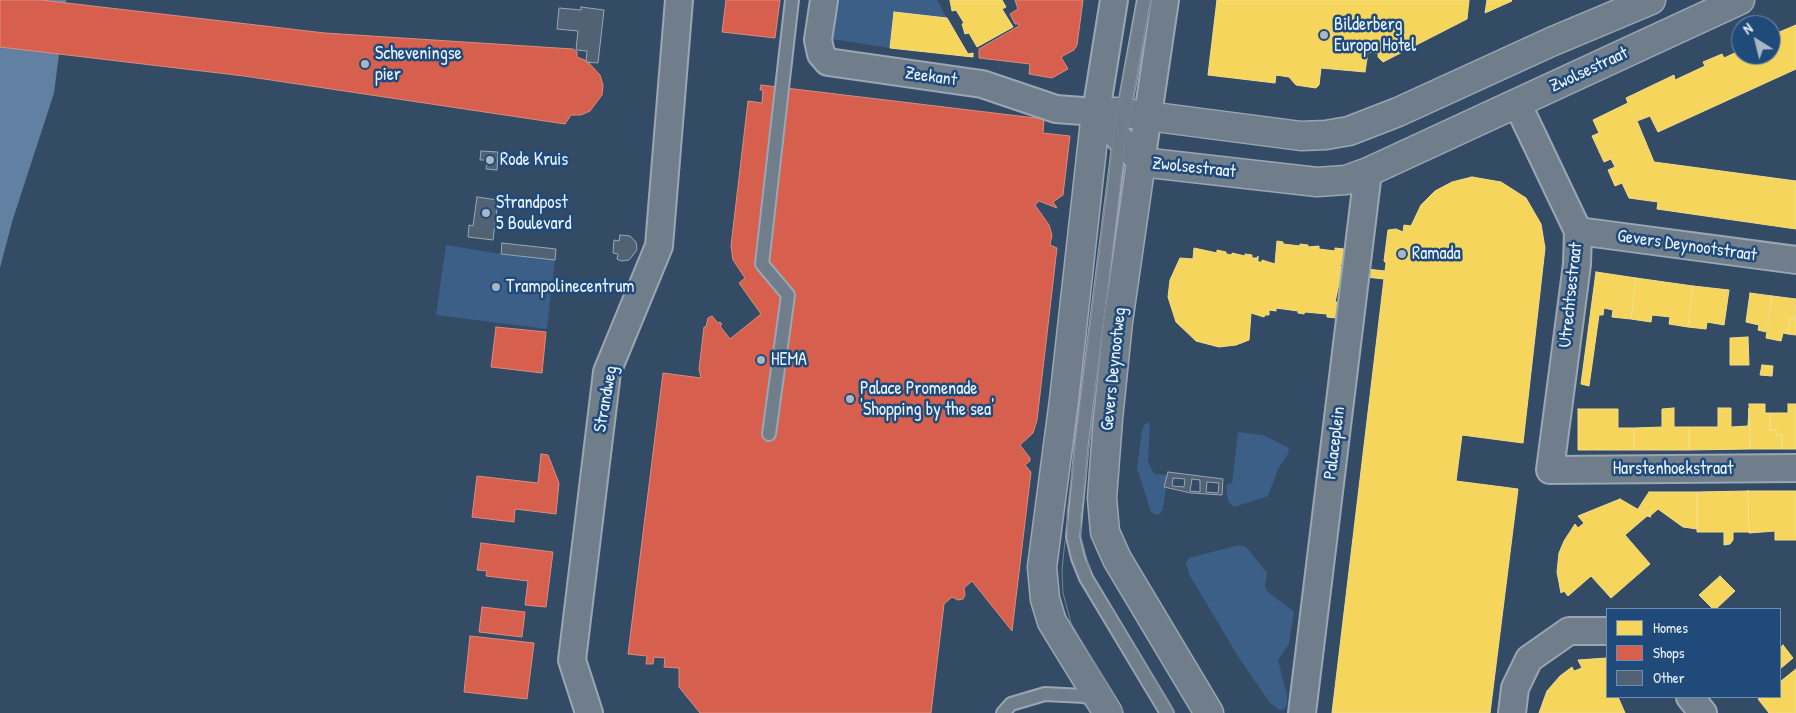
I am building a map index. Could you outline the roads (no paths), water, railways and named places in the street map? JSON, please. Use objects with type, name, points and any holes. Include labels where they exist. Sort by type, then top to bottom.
[{"type":"main road","points":[[1105,708],[1052,622],[1045,599],[1042,568],[1064,400],[1096,112],[1130,122],[1301,136],[1326,136],[1349,131],[1398,112],[1551,42],[1651,0]]},
{"type":"main road","name":"Zwolsestraat","points":[[1141,162],[1317,182],[1346,180],[1368,172],[1740,0]]},
{"type":"main road","name":"Gevers Deynootweg","points":[[1141,162],[1118,322],[1108,419],[1102,498],[1106,532],[1116,559],[1209,713]]},
{"type":"street","name":"Strandweg","points":[[589,713],[572,660],[607,372],[659,246],[679,0]]},
{"type":"street","name":"Zeekant","points":[[824,0],[818,40],[821,54],[828,62],[982,84],[1056,109],[1096,112]]},
{"type":"street","points":[[1096,112],[1114,0]]},
{"type":"street","name":"Gevers Deynootweg","points":[[1141,162],[1130,122],[1164,0]]},
{"type":"street","name":"Utrechtsestraat","points":[[1517,103],[1578,231],[1577,264],[1550,470]]},
{"type":"street","name":"Zwolsestraat","points":[[1130,122],[1141,162]]},
{"type":"street","name":"Palaceplein","points":[[1302,713],[1368,172]]},
{"type":"street","name":"Gevers Deynootstraat","points":[[1578,231],[1796,260]]},
{"type":"street","name":"Harstenhoekstraat","points":[[1550,470],[1796,468]]},
{"type":"street","points":[[1512,713],[1515,688],[1529,659],[1569,631],[1606,631]]},
{"type":"street","points":[[1691,698],[1703,713]]},
{"type":"lane","points":[[769,434],[788,296],[762,264],[792,0]]},
{"type":"lane","name":"Gevers Deynootweg","points":[[1144,0],[1130,122],[1082,442],[1074,537],[1078,558],[1086,578],[1167,713]]},
{"type":"lane","points":[[1004,713],[1011,704],[1045,694],[1084,696],[1105,708]]},
{"type":"tram line","points":[[1138,0],[1117,112],[1067,513],[1068,537],[1072,557],[1082,582],[1160,713]]},
{"type":"tram line","points":[[1151,0],[1125,142],[1080,520],[1081,537],[1091,575],[1175,713]]},
{"type":"tram line","points":[[1065,541],[1062,570],[1063,593],[1071,623],[1124,713]]},
{"type":"place","name":"Bilderberg Europa Hotel","points":[[1324,35]]},
{"type":"place","name":"Scheveningse pier","points":[[365,64]]},
{"type":"place","name":"Rode Kruis","points":[[490,160]]},
{"type":"place","name":"Strandpost 5 Boulevard","points":[[486,213]]},
{"type":"place","name":"Ramada","points":[[1402,254]]},
{"type":"place","name":"Trampolinecentrum","points":[[496,287]]},
{"type":"place","name":"HEMA","points":[[761,360]]},
{"type":"place","name":"Palace Promenade 'Shopping by the sea'","points":[[850,399]]}]
